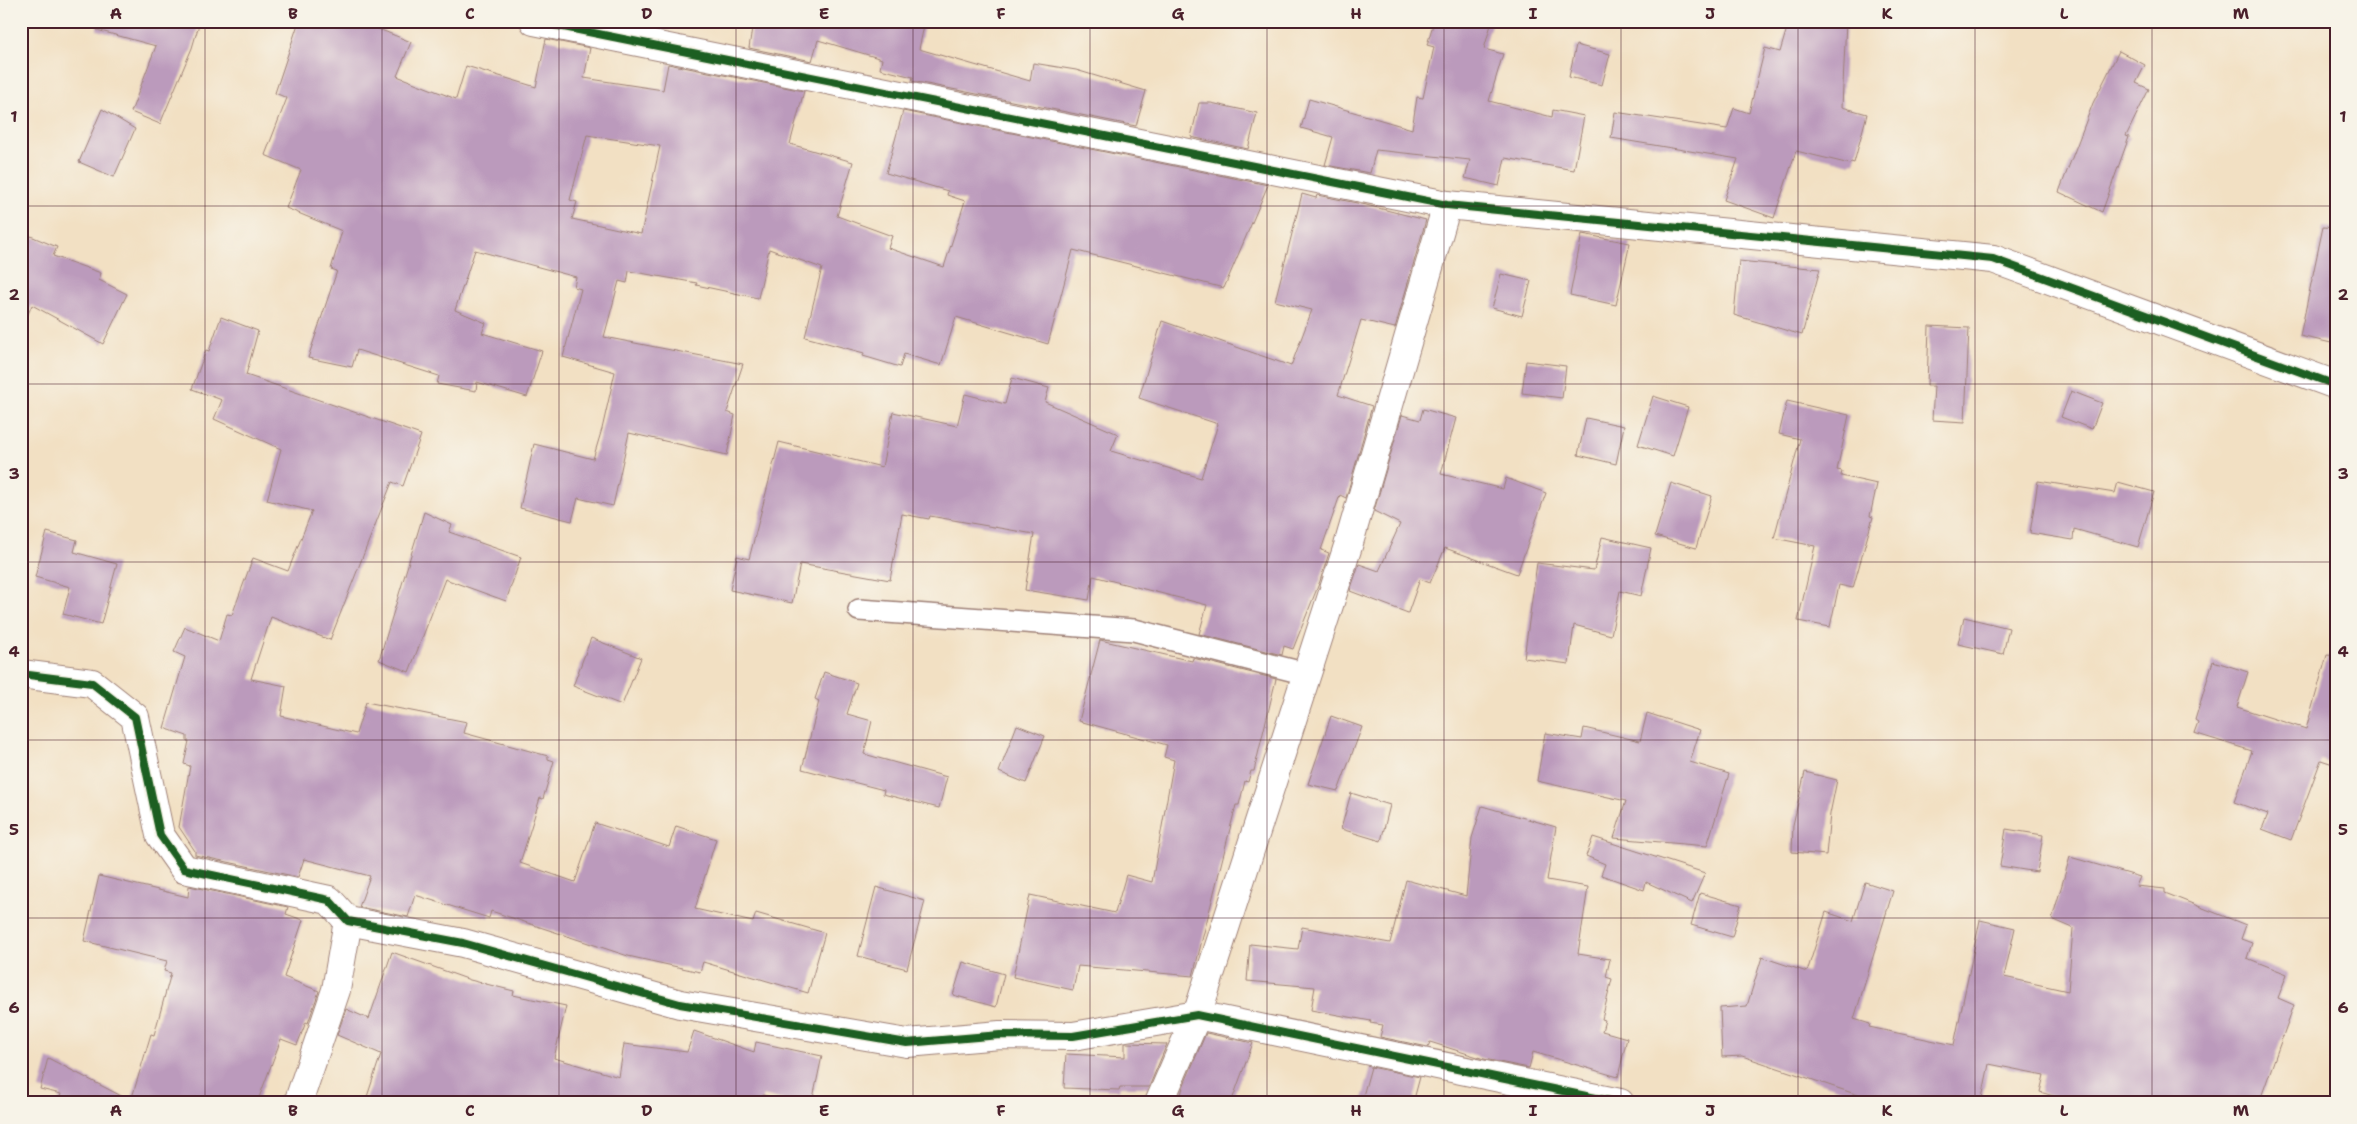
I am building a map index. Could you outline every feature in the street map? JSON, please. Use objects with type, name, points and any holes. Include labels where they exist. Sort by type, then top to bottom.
[{"type":"street","points":[[534,21],[1447,205],[1993,259],[2336,385]]},
{"type":"street","points":[[1159,1103],[1197,1015],[1307,674],[1348,546],[1447,205]]},
{"type":"street","points":[[21,674],[92,683],[135,717],[160,835],[184,870],[329,900],[348,921],[463,943],[680,1004],[908,1043],[1000,1035],[1073,1036],[1197,1015],[1620,1103]]},
{"type":"street","points":[[298,1103],[336,990],[348,921]]},
{"type":"lane","points":[[860,610],[1134,630],[1307,674]]},
{"type":"building","points":[[98,21],[200,21],[192,48],[160,124],[131,112],[156,46],[97,30]]},
{"type":"building","points":[[299,21],[359,21],[411,42],[397,76],[456,99],[466,66],[536,87],[546,39],[590,48],[584,78],[663,90],[668,64],[804,91],[790,144],[853,162],[837,216],[892,236],[888,248],[944,267],[965,201],[947,195],[948,191],[886,173],[903,111],[1268,185],[1224,288],[1073,250],[1048,344],[956,317],[941,365],[904,354],[900,367],[863,356],[864,353],[805,337],[822,268],[769,249],[758,298],[696,285],[697,283],[629,271],[627,283],[619,281],[604,337],[743,364],[727,412],[735,415],[727,455],[629,433],[613,506],[578,498],[572,521],[520,508],[534,444],[593,459],[602,429],[615,372],[563,357],[581,289],[574,287],[576,277],[475,250],[455,310],[486,323],[482,333],[542,351],[527,397],[477,382],[476,391],[437,384],[439,376],[357,350],[352,367],[308,358],[337,271],[331,269],[342,231],[286,208],[301,170],[265,155],[287,98],[275,93]],"holes":[[[587,135],[660,146],[641,234],[572,219],[577,202],[570,200]]]},
{"type":"building","points":[[753,21],[925,21],[919,49],[1030,81],[1033,63],[1076,70],[1146,91],[1136,126],[912,81],[913,77],[880,69],[882,59],[818,40],[812,61],[749,48]]},
{"type":"building","points":[[1434,21],[1492,21],[1484,49],[1503,54],[1489,101],[1552,117],[1553,110],[1584,116],[1574,170],[1505,158],[1499,186],[1465,178],[1470,160],[1376,150],[1370,173],[1325,165],[1333,137],[1301,128],[1309,99],[1412,129],[1417,97],[1423,98],[1434,47],[1427,45]]},
{"type":"building","points":[[1789,21],[1846,21],[1842,107],[1867,114],[1854,163],[1851,162],[1850,164],[1796,151],[1774,218],[1724,200],[1738,159],[1611,138],[1615,112],[1727,129],[1734,108],[1749,113],[1765,48],[1780,52]]},
{"type":"building","points":[[1576,45],[1610,54],[1602,85],[1569,77]]},
{"type":"building","points":[[2119,51],[2145,65],[2136,83],[2149,89],[2126,136],[2129,137],[2102,212],[2059,192],[2093,103]]},
{"type":"building","points":[[1199,103],[1211,103],[1257,113],[1248,149],[1191,137]]},
{"type":"building","points":[[102,109],[135,129],[114,177],[79,162]]},
{"type":"building","points":[[1302,194],[1316,198],[1317,195],[1362,204],[1426,220],[1395,328],[1361,320],[1338,395],[1372,406],[1346,498],[1340,495],[1321,550],[1329,553],[1320,581],[1293,649],[1284,646],[1282,655],[1199,634],[1207,605],[1093,576],[1089,600],[1025,590],[1034,534],[930,516],[929,519],[902,514],[890,580],[800,564],[792,603],[730,590],[737,556],[749,559],[779,442],[882,467],[893,412],[957,426],[965,394],[1005,404],[1012,378],[1049,388],[1045,402],[1118,434],[1111,451],[1201,478],[1218,424],[1139,398],[1162,321],[1291,366],[1312,310],[1275,301]]},
{"type":"building","points":[[2323,227],[2336,228],[2336,344],[2300,336]]},
{"type":"building","points":[[21,232],[57,247],[53,256],[101,273],[99,280],[127,294],[103,344],[32,305],[21,330]]},
{"type":"building","points":[[1582,234],[1630,243],[1616,305],[1570,295]]},
{"type":"building","points":[[1739,261],[1820,269],[1802,335],[1734,315]]},
{"type":"building","points":[[1501,274],[1531,281],[1522,316],[1492,308]]},
{"type":"building","points":[[221,317],[258,331],[246,375],[421,435],[403,486],[392,482],[330,640],[271,617],[251,679],[286,686],[281,716],[356,734],[366,702],[467,722],[464,733],[548,756],[548,759],[554,761],[543,799],[540,798],[520,863],[575,882],[595,823],[669,847],[676,826],[716,839],[695,909],[753,922],[756,913],[825,933],[808,993],[703,962],[700,972],[628,956],[491,911],[489,918],[415,895],[408,917],[359,907],[370,876],[304,859],[298,877],[195,855],[195,851],[179,827],[190,766],[184,764],[189,741],[187,741],[187,736],[164,728],[185,657],[174,652],[185,627],[219,641],[227,614],[232,615],[253,558],[288,571],[312,511],[267,500],[281,449],[214,419],[222,400],[192,389],[206,350],[209,351]]},
{"type":"building","points":[[1929,326],[1969,328],[1965,422],[1932,420],[1934,386],[1927,386]]},
{"type":"building","points":[[1526,361],[1566,366],[1562,398],[1522,393]]},
{"type":"building","points":[[2071,391],[2102,403],[2092,429],[2061,417]]},
{"type":"building","points":[[1653,396],[1688,407],[1673,456],[1638,445]]},
{"type":"building","points":[[1787,401],[1849,415],[1837,470],[1842,471],[1841,476],[1877,484],[1870,516],[1873,517],[1853,588],[1839,585],[1830,627],[1798,621],[1815,546],[1774,538],[1800,439],[1779,434]]},
{"type":"building","points":[[1423,409],[1456,418],[1441,474],[1503,489],[1506,478],[1546,493],[1517,574],[1445,548],[1430,583],[1420,579],[1408,613],[1350,591],[1359,564],[1379,571],[1400,524],[1374,511],[1402,415],[1420,420]]},
{"type":"building","points":[[1586,418],[1624,426],[1616,464],[1578,455]]},
{"type":"building","points":[[2038,481],[2115,493],[2118,482],[2154,492],[2138,547],[2074,529],[2073,540],[2030,533]]},
{"type":"building","points":[[1671,483],[1712,496],[1696,548],[1655,536]]},
{"type":"building","points":[[424,512],[452,525],[449,532],[521,557],[506,601],[445,579],[409,672],[379,660]]},
{"type":"building","points":[[47,532],[77,540],[74,552],[117,564],[101,624],[63,614],[70,587],[35,577]]},
{"type":"building","points":[[1602,537],[1651,548],[1641,596],[1620,591],[1611,635],[1574,625],[1569,664],[1524,658],[1537,563],[1594,570]]},
{"type":"building","points":[[1964,617],[2009,628],[2003,654],[1958,644]]},
{"type":"building","points":[[591,638],[641,658],[622,705],[573,686]]},
{"type":"building","points":[[1100,640],[1192,661],[1193,658],[1276,679],[1254,771],[1251,771],[1248,782],[1245,781],[1239,805],[1236,805],[1193,976],[1078,966],[1073,990],[1013,977],[1030,895],[1115,913],[1126,875],[1152,882],[1174,760],[1164,757],[1167,745],[1079,721]]},
{"type":"building","points":[[2327,655],[2336,656],[2336,765],[2321,760],[2291,840],[2262,829],[2268,814],[2234,802],[2252,751],[2194,733],[2198,722],[2195,720],[2213,661],[2248,672],[2237,707],[2306,729]]},
{"type":"building","points":[[824,672],[857,683],[847,714],[872,721],[864,754],[947,777],[939,808],[883,794],[884,790],[802,769],[819,701],[815,699]]},
{"type":"building","points":[[1647,713],[1700,730],[1690,762],[1729,774],[1707,846],[1614,838],[1626,801],[1537,781],[1545,733],[1582,739],[1584,728],[1640,741]]},
{"type":"building","points":[[1331,716],[1362,727],[1338,791],[1308,784]]},
{"type":"building","points":[[1017,725],[1045,736],[1026,783],[999,772]]},
{"type":"building","points":[[1805,772],[1837,780],[1830,814],[1826,855],[1792,852],[1793,825]]},
{"type":"building","points":[[1351,793],[1390,805],[1381,841],[1341,829]]},
{"type":"building","points":[[1482,806],[1556,827],[1547,880],[1588,887],[1578,954],[1610,959],[1606,977],[1612,979],[1602,1019],[1605,1020],[1602,1031],[1627,1038],[1618,1077],[1533,1052],[1529,1068],[1484,1059],[1430,1042],[1428,1047],[1380,1037],[1383,1025],[1311,1010],[1315,987],[1247,981],[1250,944],[1298,949],[1302,927],[1390,943],[1406,880],[1466,896],[1472,838]]},
{"type":"building","points":[[2006,829],[2043,835],[2037,872],[2000,866]]},
{"type":"building","points":[[1593,837],[1705,873],[1692,903],[1646,882],[1644,890],[1601,875],[1605,864],[1586,856]]},
{"type":"building","points":[[2070,857],[2140,877],[2136,886],[2165,889],[2165,893],[2246,925],[2241,939],[2252,943],[2247,958],[2287,974],[2278,998],[2294,1005],[2259,1103],[2077,1103],[2040,1092],[2044,1075],[1989,1064],[1981,1103],[1882,1103],[1742,1056],[1722,1057],[1720,1008],[1747,1006],[1762,957],[1807,972],[1826,912],[1853,921],[1865,882],[1893,891],[1854,1019],[1870,1024],[1869,1027],[1954,1045],[1980,920],[2015,928],[2004,977],[2068,991],[2073,928],[2052,919]]},
{"type":"building","points":[[99,876],[188,897],[189,886],[288,907],[286,914],[303,920],[284,977],[319,991],[308,1023],[306,1022],[297,1045],[281,1039],[257,1103],[58,1103],[61,1094],[40,1089],[48,1058],[131,1101],[151,1034],[154,1035],[171,973],[164,971],[167,961],[84,941]]},
{"type":"building","points":[[876,887],[925,901],[907,969],[858,956]]},
{"type":"building","points":[[1700,893],[1741,905],[1732,937],[1691,925]]},
{"type":"building","points":[[392,952],[470,980],[514,991],[513,995],[566,1006],[554,1058],[619,1077],[624,1044],[687,1052],[694,1031],[754,1052],[756,1042],[822,1056],[812,1103],[795,1103],[763,1095],[762,1103],[365,1103],[381,1054],[337,1035],[346,1009],[369,1019]]},
{"type":"building","points":[[963,962],[1004,974],[996,1007],[953,995]]},
{"type":"building","points":[[1206,1033],[1253,1043],[1231,1103],[1179,1103],[1183,1087]]},
{"type":"building","points":[[1125,1043],[1167,1044],[1149,1087],[1120,1087],[1119,1090],[1064,1088],[1066,1054],[1125,1057]]},
{"type":"building","points":[[1371,1067],[1420,1077],[1413,1103],[1361,1103]]},
{"type":"cycle path","points":[[534,21],[1447,205],[1993,259],[2336,385]]},
{"type":"cycle path","points":[[21,674],[92,683],[135,717],[160,835],[184,869],[329,900],[348,921],[463,943],[680,1004],[907,1043],[1000,1035],[1073,1036],[1197,1015],[1620,1103]]}]
